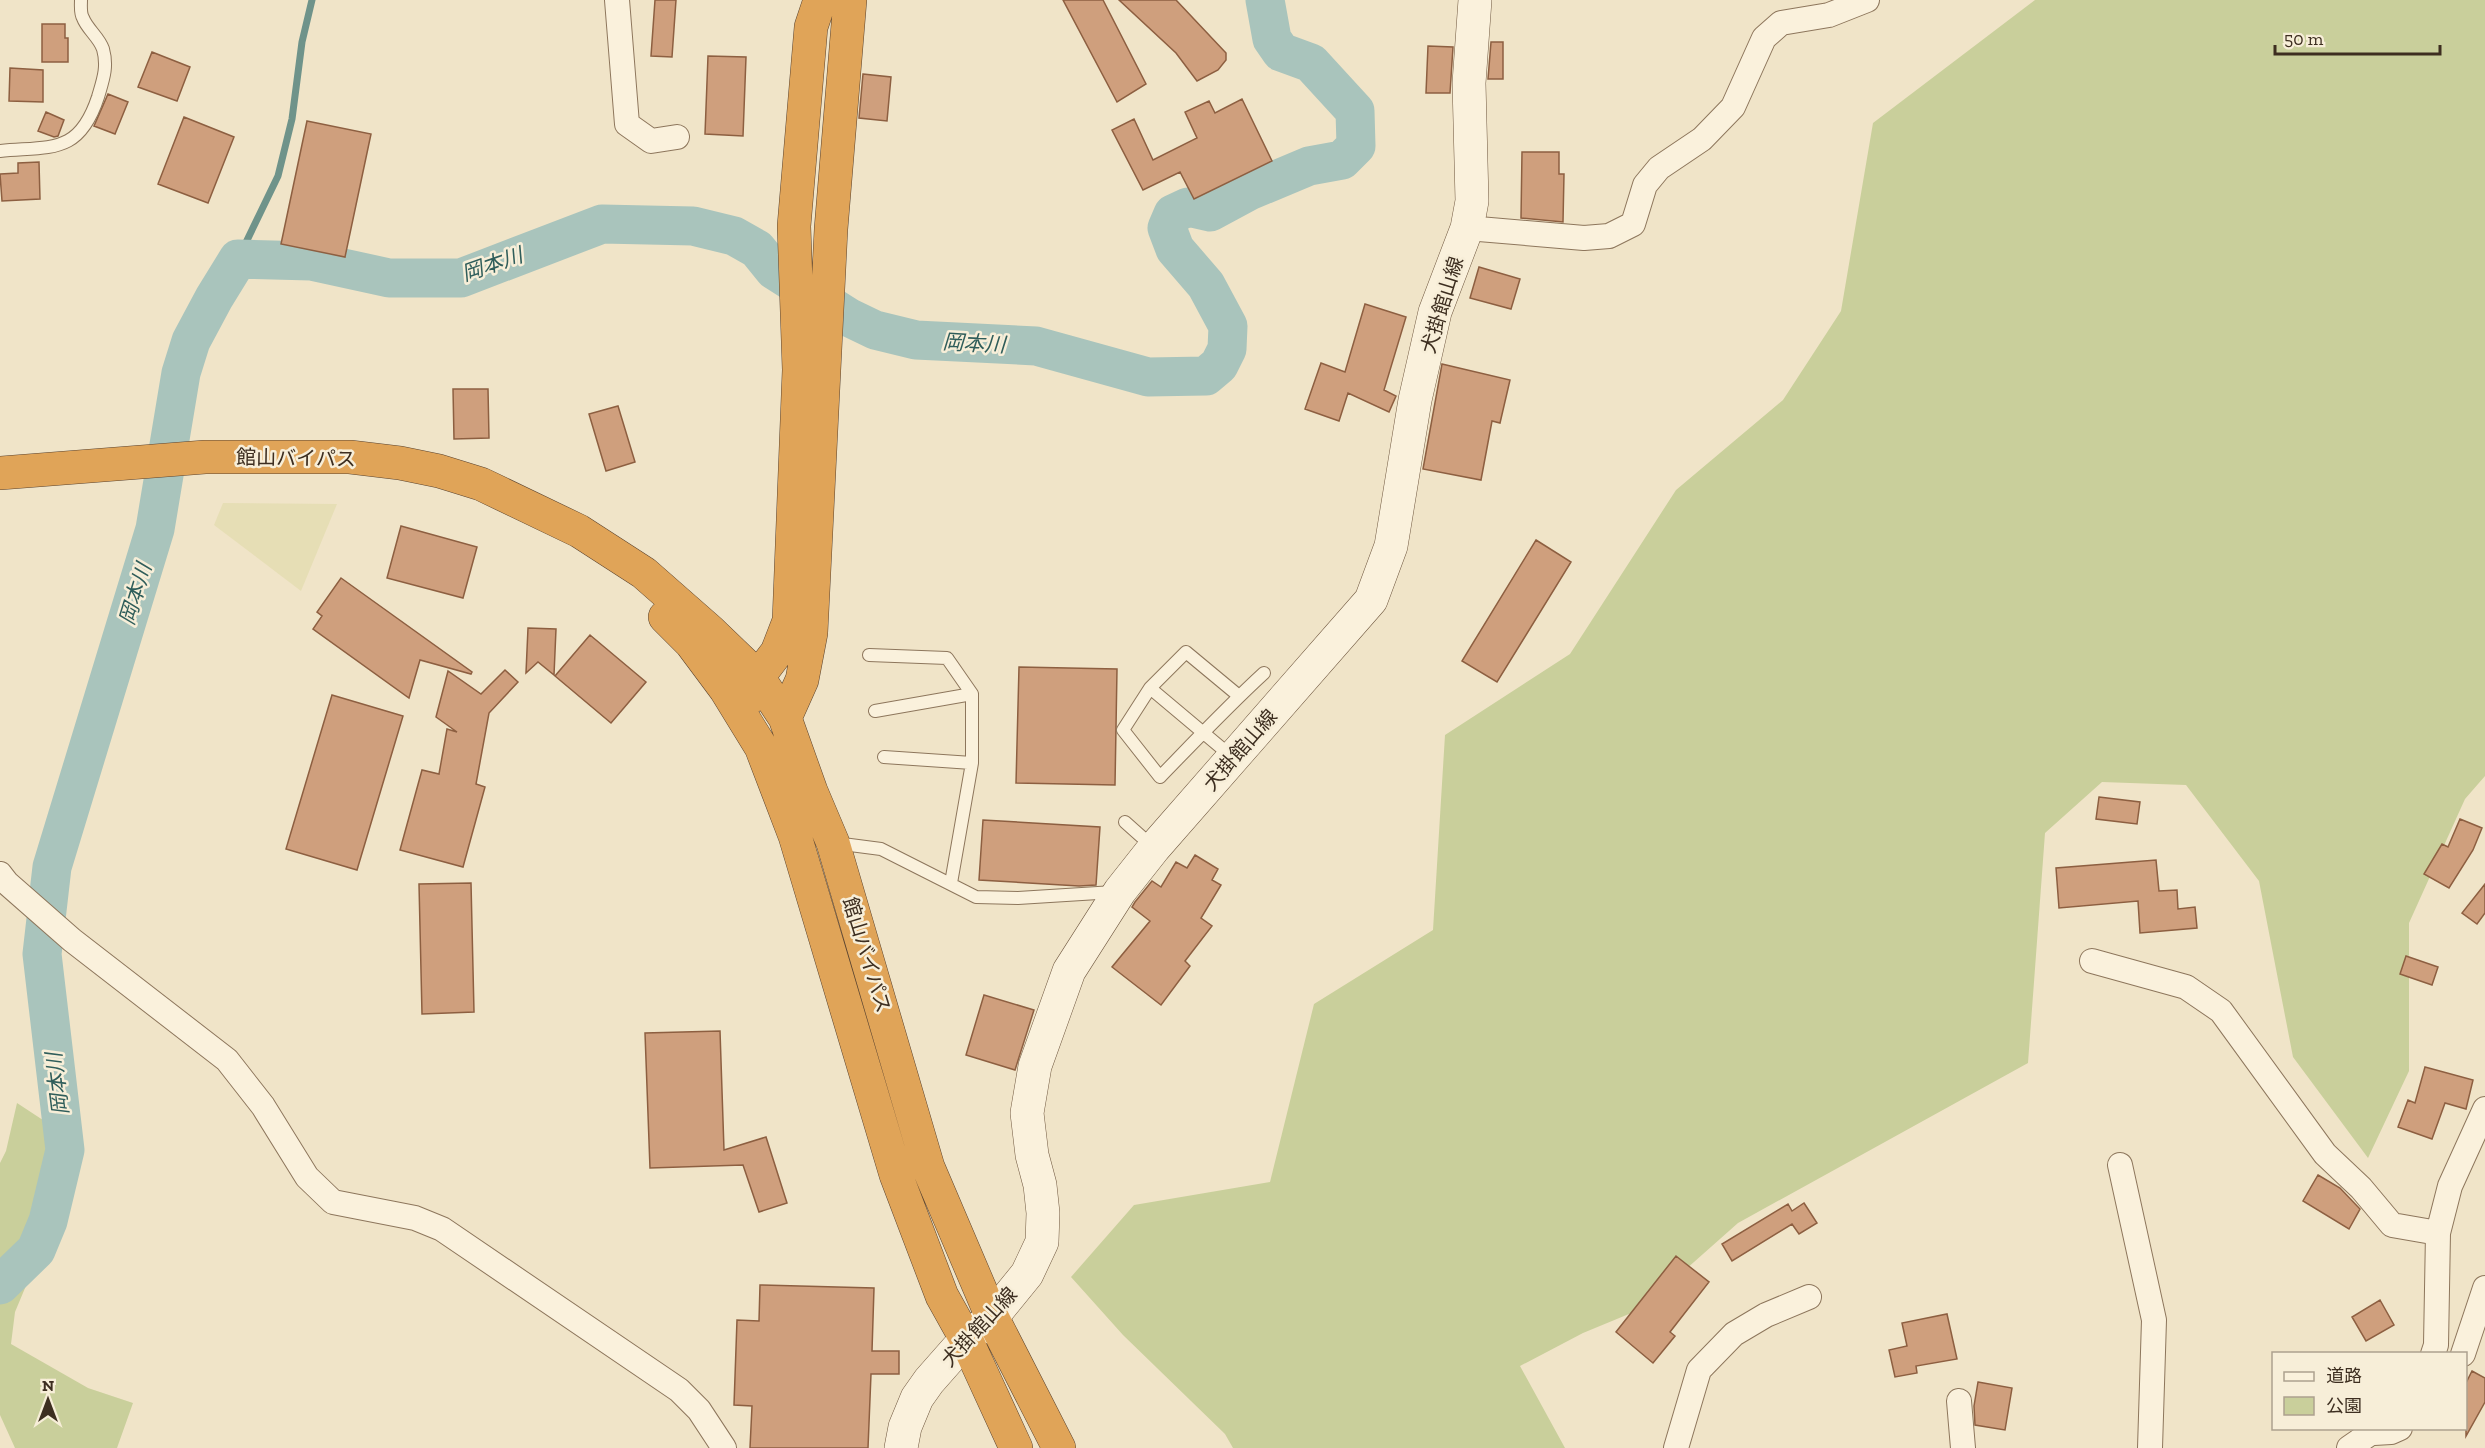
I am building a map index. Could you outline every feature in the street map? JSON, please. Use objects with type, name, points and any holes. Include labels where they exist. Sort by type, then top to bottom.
[{"type":"highway","points":[[820,0],[810,27],[794,226],[811,371],[811,633],[802,680],[784,718],[744,716],[758,677],[777,652],[789,621],[811,371],[831,229],[850,0]]},
{"type":"highway","name":"館山バイパス","points":[[0,473],[205,457],[350,457],[400,463],[439,471],[481,484],[579,531],[644,573],[758,677],[784,718],[833,843],[928,1167],[992,1317],[1059,1448]]},
{"type":"highway","name":"館山バイパス","points":[[579,531],[691,643],[744,716],[761,747],[795,836],[896,1175],[942,1296],[966,1339],[1016,1448]]},
{"type":"main road","name":"犬掛館山線","points":[[901,1448],[905,1427],[917,1398],[928,1381],[966,1339],[992,1317],[1027,1274],[1042,1242],[1043,1213],[1040,1185],[1032,1155],[1028,1113],[1035,1066],[1069,971],[1120,891],[1154,848],[1371,600],[1391,546],[1415,400],[1436,312],[1467,228],[1472,201],[1469,83],[1475,0]]},
{"type":"street","points":[[618,0],[627,124],[651,141],[677,137]]},
{"type":"street","points":[[1467,228],[1584,238],[1609,237],[1633,224],[1645,185],[1659,168],[1702,138],[1733,107],[1764,38],[1781,23],[1829,15],[1868,0]]},
{"type":"street","points":[[3,878],[72,940],[227,1060],[263,1106],[307,1177],[333,1202],[415,1218],[442,1228],[679,1390],[699,1410],[724,1448]]},
{"type":"street","points":[[2092,961],[2186,987],[2222,1011],[2325,1154],[2361,1188],[2392,1225],[2438,1233]]},
{"type":"street","points":[[2433,1352],[2436,1345],[2438,1233],[2450,1186],[2485,1109]]},
{"type":"street","points":[[2120,1165],[2154,1320],[2150,1448]]},
{"type":"street","points":[[2463,1352],[2485,1288]]},
{"type":"street","points":[[1676,1448],[1700,1370],[1734,1334],[1766,1315],[1809,1297]]},
{"type":"street","points":[[1959,1401],[1963,1448]]},
{"type":"street","points":[[2349,1448],[2376,1430],[2391,1432],[2396,1430]]},
{"type":"lane","points":[[0,151],[56,146],[77,137],[85,126],[96,103],[106,71],[102,46],[82,17],[81,0]]},
{"type":"lane","points":[[1239,696],[1186,652],[1150,688],[1124,730],[1160,777],[1264,673]]},
{"type":"lane","points":[[869,656],[947,658],[972,694],[972,763],[951,883]]},
{"type":"lane","points":[[1150,688],[1234,759]]},
{"type":"lane","points":[[875,711],[972,694]]},
{"type":"lane","points":[[884,757],[972,763]]},
{"type":"lane","points":[[1125,822],[1154,848]]},
{"type":"lane","points":[[833,843],[880,849],[976,897],[1018,898],[1120,891]]},
{"type":"shaded area","points":[[223,503],[337,504],[301,591],[214,525]]},
{"type":"green space","points":[[2035,0],[2485,0],[2485,776],[2465,799],[2409,923],[2409,1071],[2368,1158],[2293,1057],[2259,881],[2186,785],[2102,782],[2045,833],[2028,1063],[1738,1223],[1641,1309],[1583,1333],[1520,1366],[1565,1448],[1233,1448],[1225,1434],[1123,1335],[1071,1277],[1134,1205],[1270,1182],[1314,1004],[1433,930],[1445,735],[1570,654],[1676,490],[1783,400],[1841,311],[1873,123]]},
{"type":"green space","points":[[17,1103],[84,1147],[15,1312],[11,1344],[88,1388],[133,1403],[117,1448],[15,1448],[0,1415],[0,1163],[6,1151]]},
{"type":"building","points":[[655,0],[676,0],[672,57],[651,56]]},
{"type":"building","points":[[1063,0],[1103,0],[1146,84],[1117,102]]},
{"type":"building","points":[[1119,0],[1176,0],[1226,53],[1226,60],[1218,70],[1197,81],[1176,53]]},
{"type":"building","points":[[42,24],[65,24],[65,38],[68,38],[68,62],[42,62]]},
{"type":"building","points":[[1491,42],[1503,42],[1503,79],[1488,79]]},
{"type":"building","points":[[1428,46],[1453,47],[1450,93],[1426,93]]},
{"type":"building","points":[[152,52],[190,67],[177,101],[138,87]]},
{"type":"building","points":[[708,56],[746,57],[743,136],[705,134]]},
{"type":"building","points":[[10,68],[43,70],[43,102],[9,101]]},
{"type":"building","points":[[863,74],[891,77],[887,121],[859,118]]},
{"type":"building","points":[[108,94],[128,102],[115,134],[94,126]]},
{"type":"building","points":[[1242,99],[1272,161],[1194,199],[1180,172],[1143,190],[1112,130],[1134,119],[1153,160],[1197,138],[1185,112],[1209,101],[1215,113]]},
{"type":"building","points":[[46,112],[64,120],[58,136],[54,137],[38,131]]},
{"type":"building","points":[[184,117],[234,137],[208,203],[158,184]]},
{"type":"building","points":[[307,121],[371,134],[345,257],[281,244]]},
{"type":"building","points":[[1522,152],[1559,152],[1559,174],[1564,174],[1563,222],[1521,218]]},
{"type":"building","points":[[39,162],[40,199],[2,201],[0,174],[18,173],[18,163]]},
{"type":"building","points":[[1479,267],[1520,279],[1511,309],[1470,298]]},
{"type":"building","points":[[1365,304],[1406,317],[1384,390],[1396,396],[1389,412],[1348,393],[1339,421],[1305,409],[1321,363],[1345,372]]},
{"type":"building","points":[[1442,364],[1510,380],[1500,423],[1492,421],[1481,480],[1423,469]]},
{"type":"building","points":[[453,389],[488,389],[489,438],[454,439]]},
{"type":"building","points":[[618,406],[635,462],[606,471],[589,414]]},
{"type":"building","points":[[401,526],[477,547],[463,598],[387,578]]},
{"type":"building","points":[[1536,540],[1571,562],[1497,682],[1462,661]]},
{"type":"building","points":[[341,578],[472,672],[471,674],[420,660],[409,698],[313,629],[322,616],[317,612]]},
{"type":"building","points":[[528,628],[556,629],[554,675],[538,662],[526,673]]},
{"type":"building","points":[[590,635],[646,682],[611,723],[555,676]]},
{"type":"building","points":[[1019,667],[1117,669],[1115,785],[1016,783]]},
{"type":"building","points":[[505,670],[518,682],[489,713],[476,784],[485,787],[463,867],[400,850],[422,770],[439,774],[447,729],[457,732],[436,717],[448,671],[481,694]]},
{"type":"building","points":[[332,695],[403,716],[357,870],[286,849]]},
{"type":"building","points":[[2099,797],[2140,802],[2137,824],[2096,819]]},
{"type":"building","points":[[2460,819],[2482,828],[2473,850],[2449,888],[2424,874],[2442,844],[2448,847]]},
{"type":"building","points":[[983,820],[1100,827],[1096,885],[979,880]]},
{"type":"building","points":[[1195,855],[1218,869],[1212,880],[1221,885],[1201,918],[1212,926],[1185,961],[1190,966],[1161,1005],[1112,967],[1150,921],[1132,907],[1135,902],[1152,881],[1161,887],[1176,862],[1187,868]]},
{"type":"building","points":[[2156,860],[2159,891],[2177,890],[2178,909],[2195,907],[2197,928],[2140,933],[2138,901],[2059,908],[2056,868]]},
{"type":"building","points":[[471,883],[474,1012],[422,1014],[419,884]]},
{"type":"building","points":[[2485,884],[2485,913],[2477,924],[2462,913]]},
{"type":"building","points":[[2406,956],[2438,967],[2432,985],[2400,974]]},
{"type":"building","points":[[984,995],[1034,1010],[1015,1070],[966,1055]]},
{"type":"building","points":[[720,1031],[724,1150],[766,1137],[787,1203],[759,1212],[743,1165],[650,1168],[645,1033]]},
{"type":"building","points":[[2425,1067],[2473,1080],[2466,1109],[2445,1103],[2432,1139],[2398,1127],[2408,1100],[2415,1103]]},
{"type":"building","points":[[2318,1175],[2340,1188],[2360,1209],[2349,1229],[2303,1201]]},
{"type":"building","points":[[1804,1203],[1817,1223],[1799,1234],[1792,1224],[1732,1261],[1722,1244],[1788,1204],[1792,1211]]},
{"type":"building","points":[[1676,1256],[1709,1282],[1670,1332],[1675,1336],[1653,1363],[1616,1332]]},
{"type":"building","points":[[760,1285],[874,1288],[872,1351],[899,1351],[899,1374],[871,1374],[868,1448],[750,1448],[752,1406],[734,1405],[737,1320],[759,1321]]},
{"type":"building","points":[[2380,1300],[2394,1325],[2366,1341],[2352,1317]]},
{"type":"building","points":[[1947,1314],[1957,1359],[1916,1366],[1917,1373],[1895,1377],[1889,1350],[1907,1346],[1902,1323]]},
{"type":"building","points":[[2472,1371],[2485,1378],[2485,1402],[2466,1436],[2467,1430],[2467,1381]]},
{"type":"building","points":[[1978,1382],[2012,1388],[2005,1430],[1975,1425],[1974,1406]]},
{"type":"waterway","points":[[238,259],[278,176],[292,119],[302,42],[312,0]]},
{"type":"waterway","name":"岡本川","points":[[0,1285],[36,1250],[48,1221],[65,1150],[42,954],[52,867],[155,529],[181,373],[191,341],[238,259],[311,261],[389,278],[461,278],[602,224],[693,226],[734,236],[757,249],[774,270],[848,317],[875,330],[916,340],[1036,346],[1148,377],[1206,376],[1219,365],[1227,349],[1228,326],[1206,285],[1175,249],[1167,228],[1173,214],[1188,207],[1210,212],[1249,191],[1309,166],[1342,160],[1356,146],[1355,111],[1311,63],[1281,52],[1272,39],[1265,0]]}]
